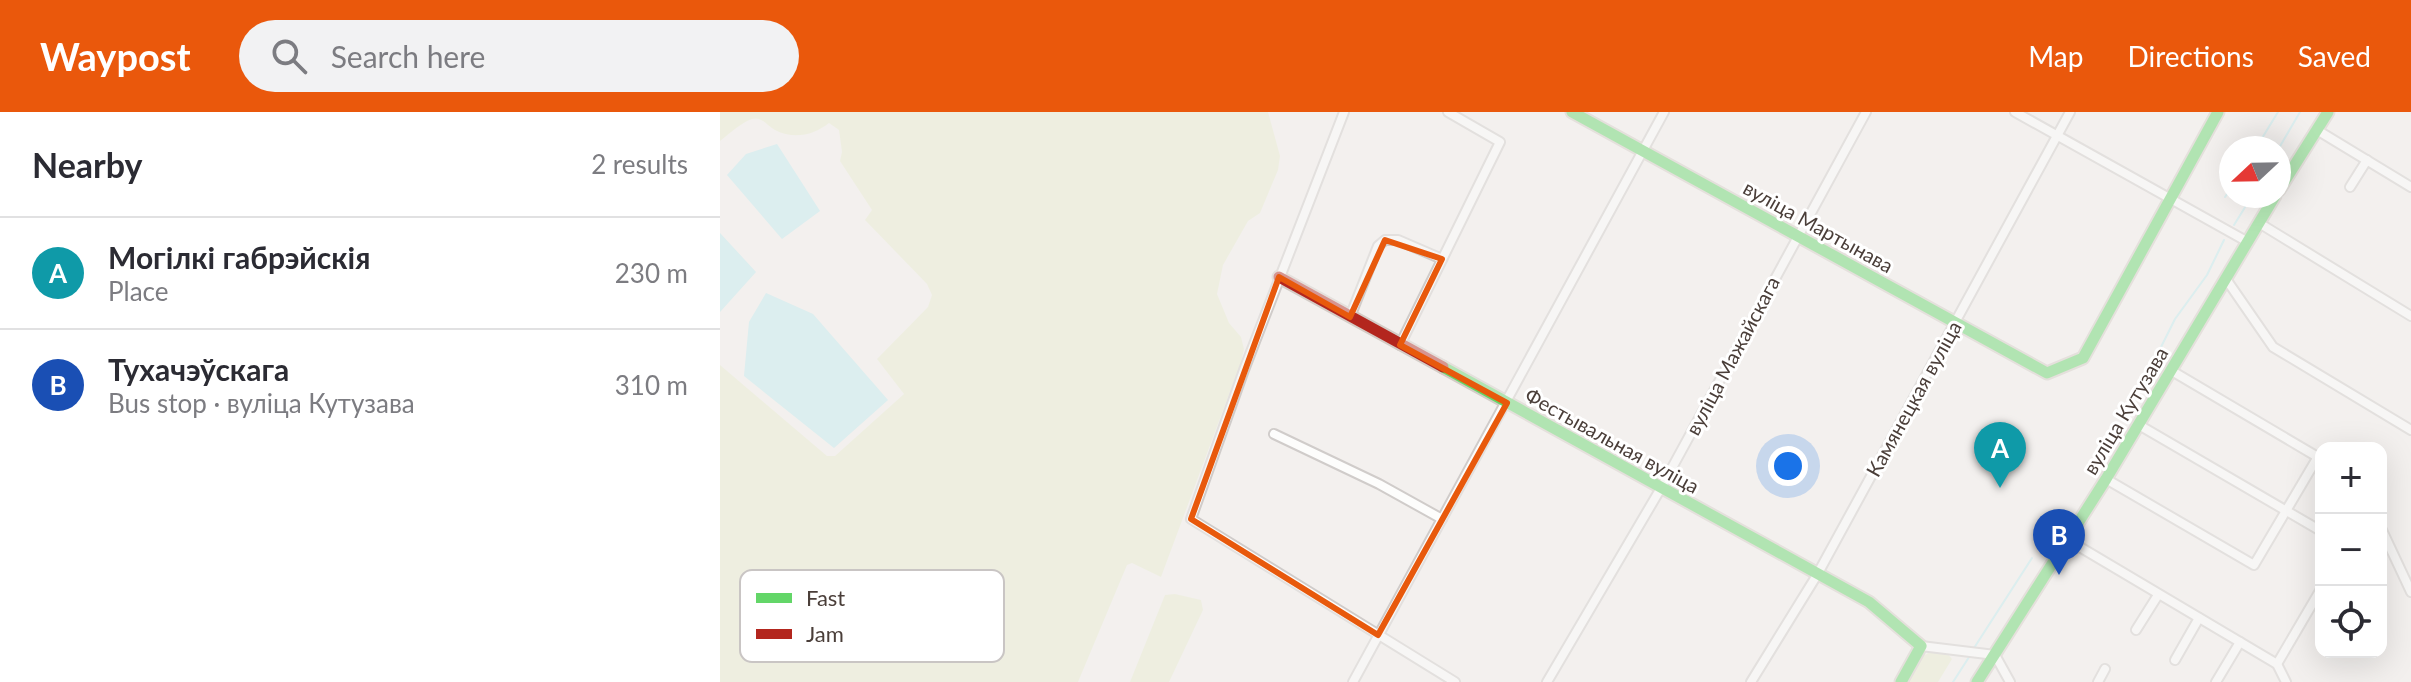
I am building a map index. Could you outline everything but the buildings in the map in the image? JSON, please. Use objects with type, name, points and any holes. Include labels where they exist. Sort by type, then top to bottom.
[{"type":"street","points":[[1344,112],[1279,277],[1191,519],[1455,682]]},
{"type":"street","points":[[1400,345],[1500,142],[1448,112]]},
{"type":"street","name":"вуліца Мартынава","points":[[1572,112],[2047,373],[2083,358],[2171,198]]},
{"type":"street","points":[[1353,682],[1664,112]]},
{"type":"street","name":"вуліца Мажайскага","points":[[1547,682],[1661,488],[1866,112]]},
{"type":"street","points":[[2015,112],[2248,242]]},
{"type":"street","name":"Камянецкая вуліца","points":[[1751,682],[1817,575],[2070,112]]},
{"type":"street","points":[[2171,198],[2218,112]]},
{"type":"street","points":[[2291,171],[2328,112]]},
{"type":"street","points":[[2317,130],[2411,187]]},
{"type":"street","points":[[2350,187],[2367,160]]},
{"type":"street","name":"вуліца Кутузава","points":[[1977,682],[2106,479],[2268,208]]},
{"type":"street","points":[[2259,223],[2411,316]]},
{"type":"street","points":[[1350,317],[1378,246],[1385,240],[1398,240],[1442,259]]},
{"type":"street","name":"Фестывальная вуліца","points":[[1279,277],[1869,602],[1921,648]]},
{"type":"street","points":[[2226,279],[2273,347],[2411,430]]},
{"type":"street","points":[[2106,479],[2254,565],[2316,456],[2172,371]]},
{"type":"street","points":[[2139,425],[2315,528]]},
{"type":"street","points":[[1274,434],[1379,484],[1442,519]]},
{"type":"street","points":[[2068,540],[2277,664],[2286,682]]},
{"type":"street","points":[[2387,541],[2411,592]]},
{"type":"street","points":[[2136,630],[2158,595]]},
{"type":"street","points":[[2277,664],[2315,599]]},
{"type":"street","points":[[2175,660],[2199,618]]},
{"type":"street","points":[[2216,682],[2240,642]]},
{"type":"street","points":[[1901,682],[1921,648],[1995,655],[2010,682]]},
{"type":"street","points":[[2098,682],[2105,669]]},
{"type":"highlighted area","points":[[1385,240],[1442,259],[1400,345],[1507,403],[1378,635],[1191,519],[1279,277],[1350,317]]},
{"type":"green space","points":[[720,112],[1268,112],[1280,156],[1278,170],[1260,213],[1248,221],[1223,265],[1217,294],[1229,323],[1241,337],[1244,349],[1241,362],[1161,577],[1132,563],[1127,565],[1078,682],[720,682],[720,365],[827,456],[835,456],[904,394],[877,359],[928,307],[932,295],[927,284],[865,220],[872,210],[840,161],[839,130],[829,123],[817,131],[789,135],[756,118],[720,141]]},
{"type":"green space","points":[[1165,595],[1201,600],[1203,610],[1169,682],[1130,682]]},
{"type":"green space","points":[[1932,651],[1946,652],[1952,659],[1938,682],[1907,682],[1923,656]]},
{"type":"water","points":[[777,144],[820,211],[782,239],[727,175],[746,154]]},
{"type":"water","points":[[720,233],[756,272],[720,312]]},
{"type":"water","points":[[766,293],[813,314],[888,400],[834,448],[744,376],[749,322]]},
{"type":"waterway","points":[[2263,136],[2278,112]]},
{"type":"waterway","points":[[2286,136],[2300,112]]},
{"type":"waterway","points":[[2234,225],[2245,208]]},
{"type":"waterway","points":[[2151,367],[2175,319],[2207,275],[2224,240]]},
{"type":"waterway","points":[[1974,648],[2032,558]]},
{"type":"waterway","points":[[1953,682],[1971,654]]},
{"type":"traffic: fast","points":[[1572,112],[2047,373],[2083,358],[2218,112]]},
{"type":"traffic: fast","points":[[2291,171],[2328,112]]},
{"type":"traffic: fast","points":[[1977,682],[2106,479],[2268,208]]},
{"type":"traffic: fast","points":[[1443,367],[1869,602],[1921,646],[1901,682]]},
{"type":"traffic: jam","points":[[1279,277],[1443,367]]},
{"type":"place","name":"Могілкі габрэйскія","points":[[2000,488]]},
{"type":"place","name":"Тухачэўскага","points":[[2059,575]]}]
